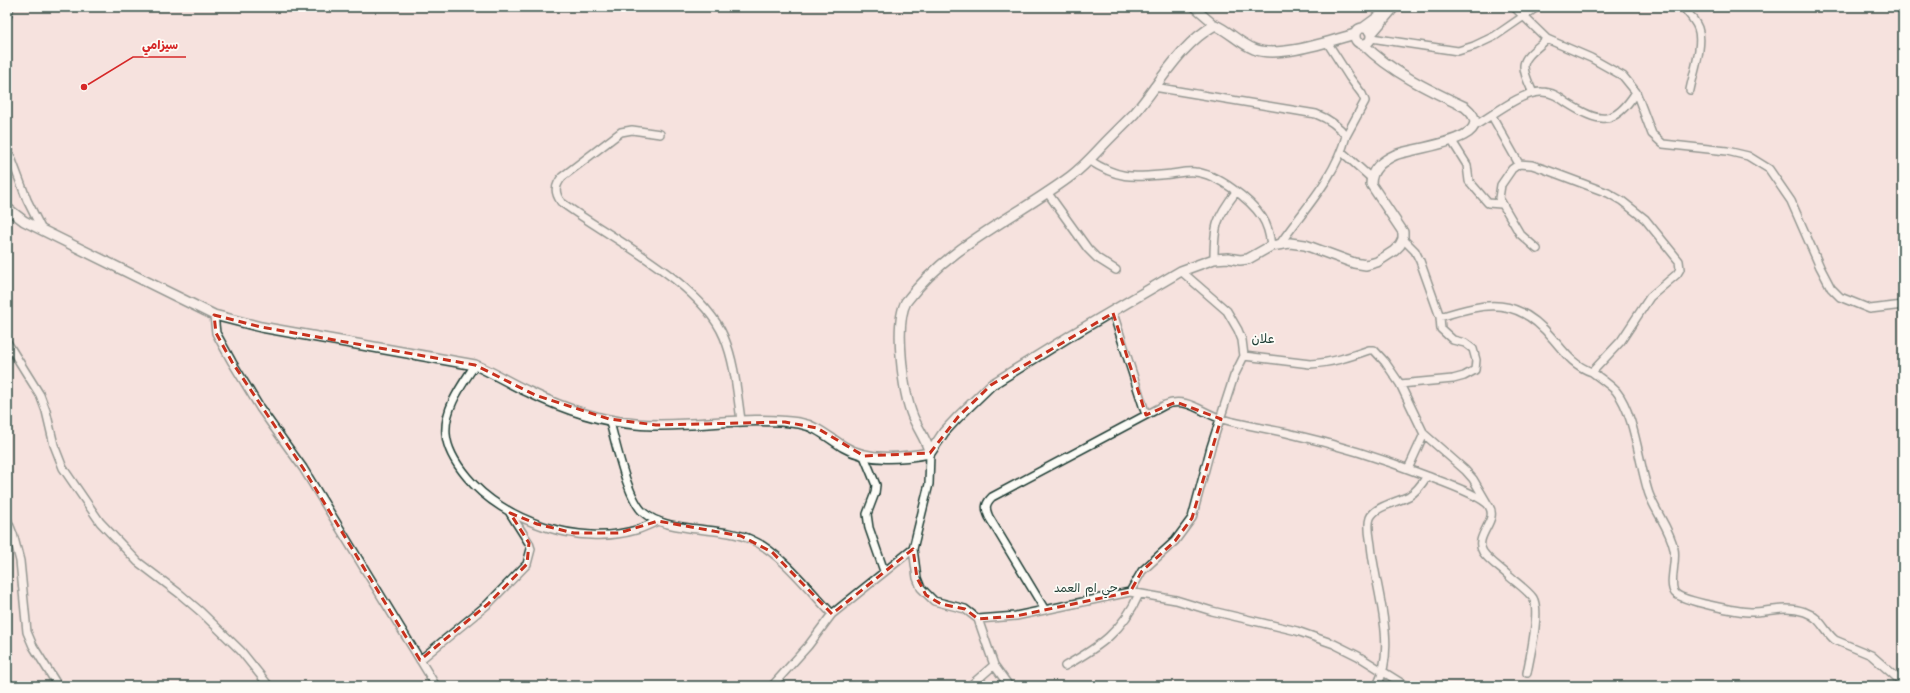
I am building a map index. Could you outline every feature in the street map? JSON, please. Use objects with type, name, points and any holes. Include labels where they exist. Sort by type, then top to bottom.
[{"type":"street","points":[[7,17],[10,7]]},
{"type":"street","points":[[1367,36],[1391,7]]},
{"type":"street","points":[[1198,9],[1215,25],[1246,45],[1262,52],[1299,49],[1355,34],[1357,40],[1367,36],[1394,7]]},
{"type":"street","points":[[1514,7],[1547,39],[1611,68],[1623,76],[1636,92],[1647,126],[1652,134],[1663,144],[1727,151],[1748,156],[1769,169],[1791,201],[1820,267],[1831,288],[1840,296],[1870,308],[1903,304]]},
{"type":"street","points":[[1367,36],[1458,51],[1474,46],[1491,38],[1537,7]]},
{"type":"street","points":[[1683,7],[1696,23],[1699,31],[1698,55],[1690,90]]},
{"type":"street","points":[[1009,686],[994,665],[978,619],[965,608],[941,604],[926,595],[917,578],[913,549],[929,484],[930,453],[922,432],[913,416],[906,384],[900,341],[902,309],[914,292],[947,258],[1071,176],[1089,160],[1133,115],[1180,54],[1202,33],[1215,25]]},
{"type":"street","points":[[1276,245],[1305,245],[1354,264],[1366,265],[1377,262],[1400,245],[1403,239],[1399,225],[1373,191],[1371,178],[1378,166],[1395,155],[1452,141],[1470,132],[1474,126],[1475,119],[1465,107],[1412,80],[1385,63],[1367,36]]},
{"type":"street","points":[[1533,93],[1523,70],[1523,64],[1527,58],[1547,39]]},
{"type":"street","points":[[930,453],[944,432],[991,385],[1070,336],[1113,313],[1181,271],[1214,259],[1248,259],[1276,245],[1325,183],[1342,152],[1346,136],[1365,101],[1362,94],[1327,42]]},
{"type":"street","points":[[1154,87],[1316,114],[1336,124],[1346,136]]},
{"type":"street","points":[[1474,126],[1533,93],[1550,93],[1588,115],[1602,118],[1617,115],[1624,110],[1636,92]]},
{"type":"street","points":[[1492,116],[1519,164]]},
{"type":"street","points":[[660,134],[632,130],[621,132],[562,177],[557,183],[556,192],[561,202],[594,223],[665,273],[698,299],[710,313],[724,337],[731,358],[741,420]]},
{"type":"street","points":[[1452,141],[1467,165],[1470,183],[1486,202],[1501,204]]},
{"type":"street","points":[[7,147],[27,200],[42,230]]},
{"type":"street","points":[[1342,152],[1371,178]]},
{"type":"street","points":[[1089,160],[1107,171],[1122,176],[1146,177],[1186,172],[1204,173],[1236,192],[1263,218],[1276,245]]},
{"type":"street","points":[[1537,249],[1520,234],[1501,204],[1499,198],[1501,185],[1512,169],[1519,164],[1532,165],[1544,169],[1608,193],[1622,201],[1645,219],[1679,261],[1680,269],[1677,274],[1650,297],[1621,341],[1592,372]]},
{"type":"street","points":[[1047,192],[1088,249],[1097,258],[1116,270]]},
{"type":"street","points":[[1214,259],[1215,235],[1218,218],[1236,192]]},
{"type":"street","points":[[7,208],[24,221],[214,315],[261,327],[475,365],[500,376],[535,395],[576,411],[609,419],[636,424],[656,425],[741,420],[785,422],[808,425],[816,428],[847,449],[864,456],[877,457],[930,453]]},
{"type":"street","points":[[1400,384],[1453,379],[1472,373],[1475,370],[1476,360],[1473,349],[1465,343],[1447,337],[1441,329],[1440,317],[1420,261],[1415,251],[1403,239]]},
{"type":"street","points":[[1130,592],[1142,571],[1175,541],[1192,518],[1211,447],[1234,376],[1244,356],[1238,330],[1227,311],[1181,271]]},
{"type":"street","points":[[1440,317],[1478,306],[1492,304],[1505,305],[1521,312],[1538,323],[1570,359],[1584,369],[1592,372],[1616,391],[1622,400],[1637,442],[1649,492],[1675,550],[1675,571],[1672,583],[1675,593],[1679,596],[1707,604],[1741,611],[1750,612],[1784,608],[1806,612],[1823,623],[1830,636],[1835,640],[1871,655],[1903,683]]},
{"type":"street","points":[[1113,313],[1146,415]]},
{"type":"street","points":[[214,315],[216,333],[232,362],[260,408],[303,468],[336,524],[370,575],[436,686]]},
{"type":"street","points":[[7,342],[40,395],[46,411],[54,445],[63,468],[100,522],[138,562],[201,612],[240,651],[269,686]]},
{"type":"street","points":[[1244,356],[1321,364],[1337,361],[1368,350],[1374,350],[1385,362],[1400,384],[1424,434],[1465,470],[1473,479],[1487,503],[1492,513],[1481,538],[1480,543],[1483,552],[1530,595],[1535,602],[1534,637],[1527,673]]},
{"type":"street","points":[[475,365],[453,402],[446,426],[446,435],[451,453],[459,467],[475,486],[510,513],[537,524],[574,532],[595,534],[619,533],[636,530],[658,521]]},
{"type":"street","points":[[1045,610],[989,517],[986,510],[988,502],[992,497],[1024,479],[1165,405],[1176,402],[1186,403],[1221,418],[1342,447],[1427,476],[1487,503]]},
{"type":"street","points":[[609,419],[631,495],[640,510],[658,521],[672,525],[741,536],[759,543],[788,567],[832,614]]},
{"type":"street","points":[[1408,469],[1424,434]]},
{"type":"street","points":[[864,456],[876,485],[875,493],[867,514],[869,528],[884,571]]},
{"type":"street","points":[[1377,686],[1385,657],[1386,639],[1371,552],[1369,522],[1371,516],[1377,510],[1415,492],[1427,476]]},
{"type":"street","points":[[420,660],[441,645],[488,604],[527,564],[531,549],[529,543],[510,513]]},
{"type":"street","points":[[7,519],[13,534],[20,561],[25,618],[29,636],[58,686]]},
{"type":"street","points":[[772,686],[808,646],[832,614],[913,549]]},
{"type":"street","points":[[978,619],[1002,618],[1130,592],[1176,600],[1212,611],[1298,631],[1334,644],[1382,670],[1406,686]]},
{"type":"street","points":[[1065,666],[1088,654],[1108,639],[1123,622],[1134,606],[1139,594]]},
{"type":"street","points":[[970,686],[994,665]]},
{"type":"highlighted area","points":[[1113,313],[1146,415],[1176,402],[1221,419],[1192,518],[1175,541],[1142,571],[1130,592],[1016,616],[978,619],[965,609],[941,604],[926,595],[917,578],[913,549],[832,614],[772,552],[741,536],[658,521],[619,533],[574,533],[537,524],[510,513],[529,543],[527,564],[488,604],[420,660],[303,468],[232,362],[216,333],[214,315],[261,327],[475,365],[535,395],[609,419],[656,425],[785,422],[817,428],[864,456],[930,453],[958,417],[991,385]]},
{"type":"place","name":"سيزامي","points":[[84,87]]},
{"type":"district","name":"علان","points":[[1263,339]]},
{"type":"district","name":"حي ام العمد","points":[[1086,588]]}]
